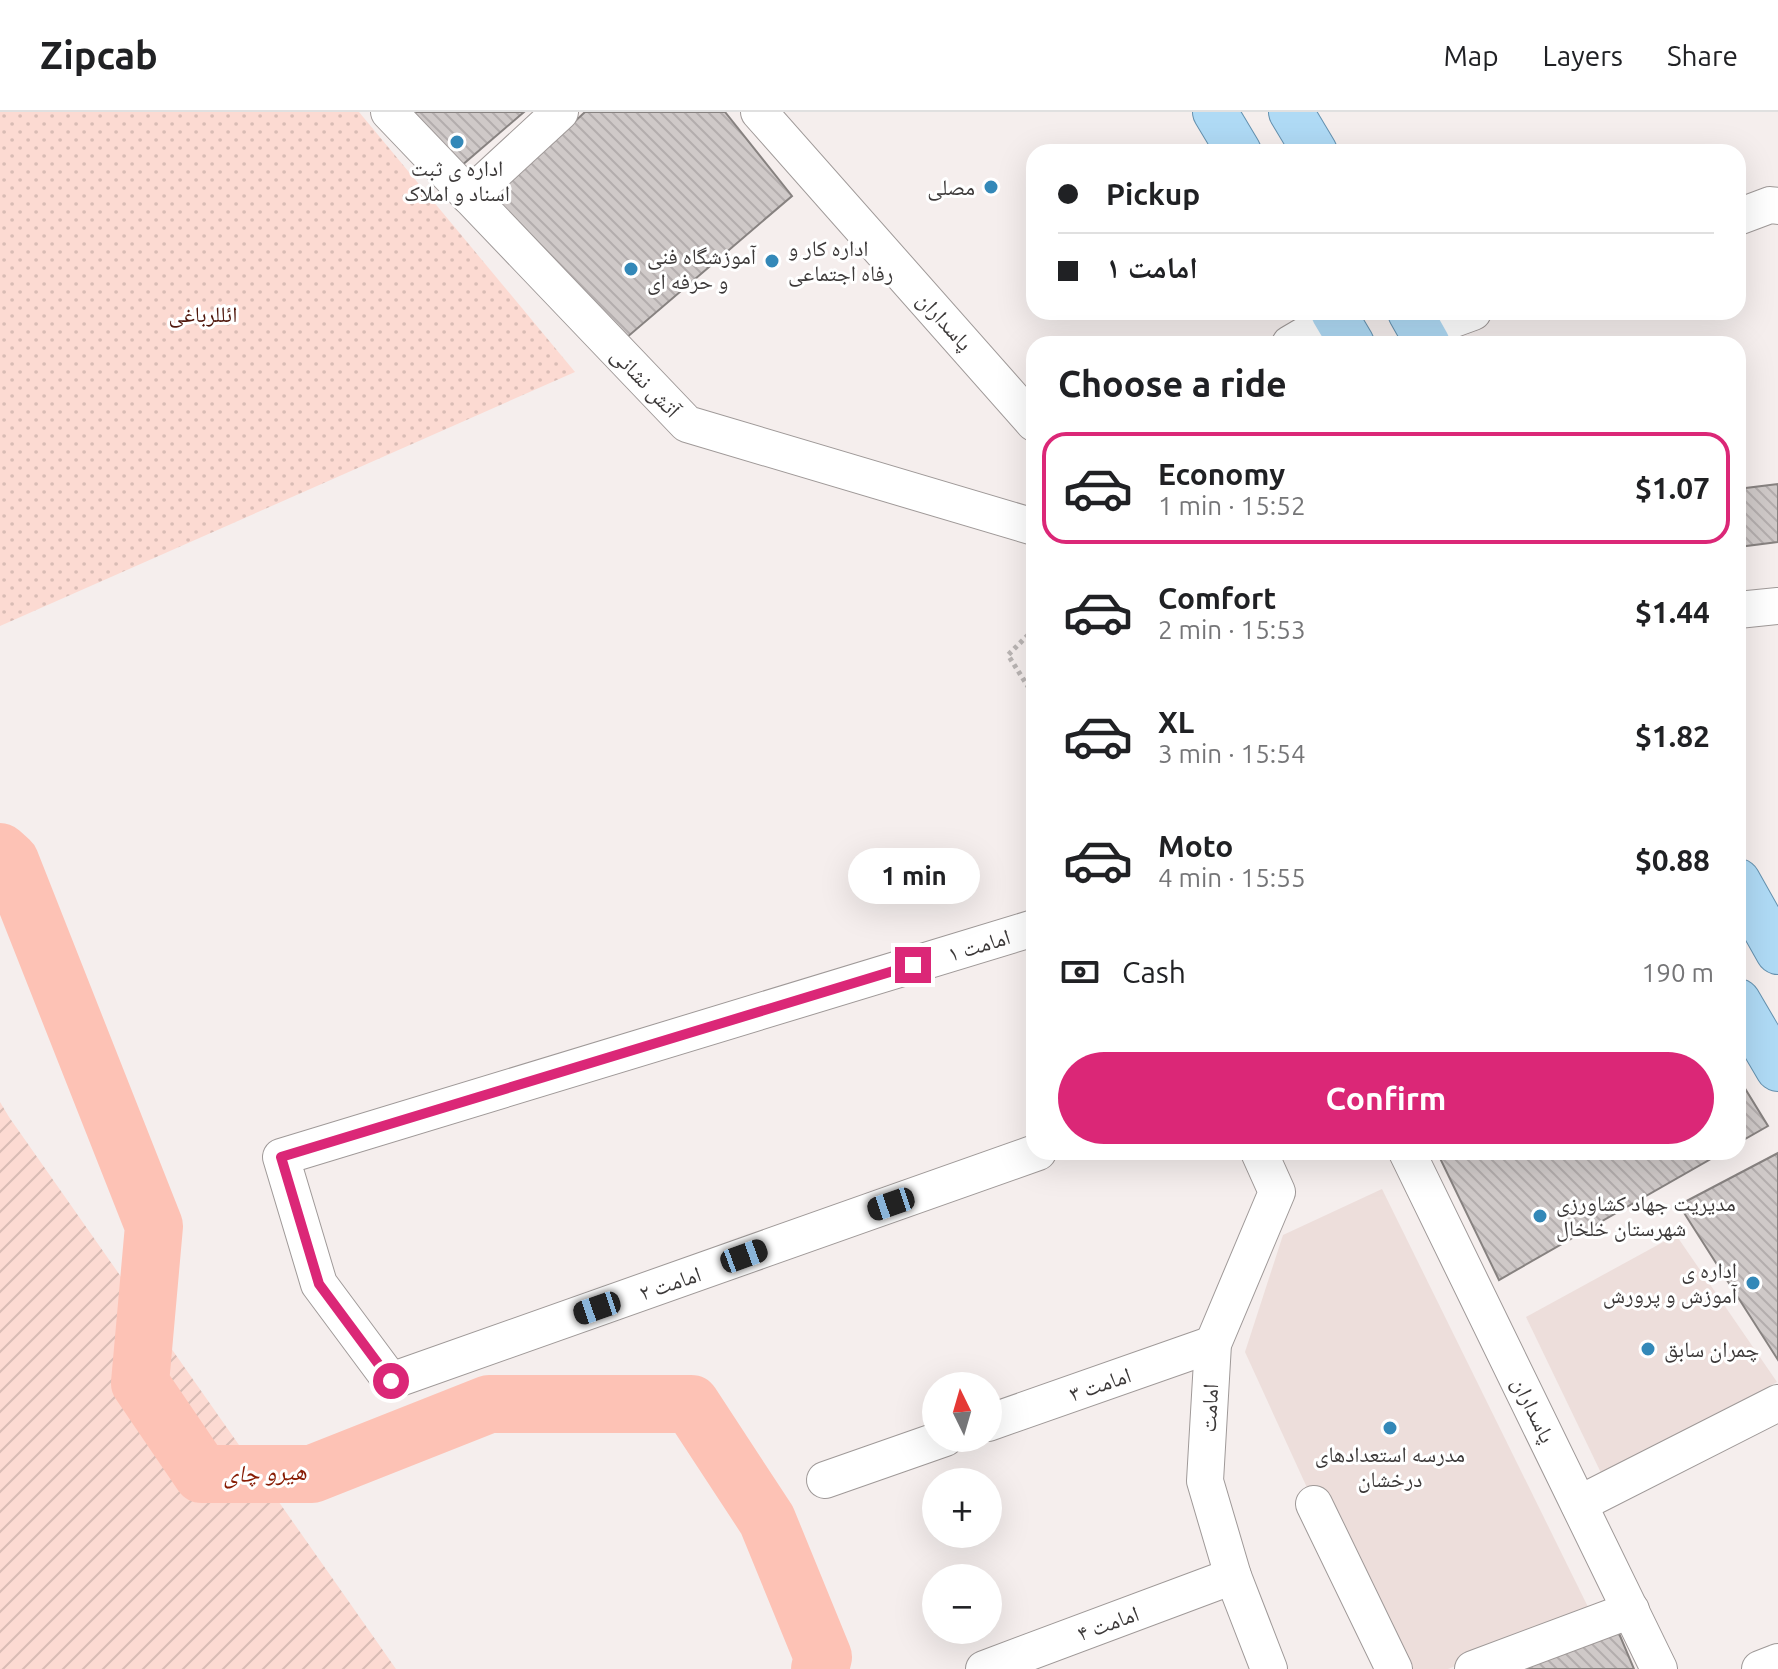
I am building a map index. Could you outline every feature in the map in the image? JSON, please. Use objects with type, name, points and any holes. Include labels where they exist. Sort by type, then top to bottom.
[{"type":"main road","points":[[1215,112],[1234,144]]},
{"type":"main road","points":[[1291,112],[1310,144]]},
{"type":"main road","points":[[1746,894],[1776,944]]},
{"type":"main road","points":[[1746,1015],[1778,1069]]},
{"type":"street","name":"آتش نشانی","points":[[389,112],[687,424],[1026,525]]},
{"type":"street","points":[[469,196],[560,112]]},
{"type":"street","name":"پاسداران","points":[[759,112],[1026,414]]},
{"type":"street","points":[[1746,215],[1778,206]]},
{"type":"street","points":[[1420,329],[1448,320]]},
{"type":"street","points":[[1310,336],[1340,324]]},
{"type":"street","points":[[1746,609],[1778,606]]},
{"type":"street","name":"امامت ۱","points":[[391,1381],[319,1284],[281,1157],[1026,930]]},
{"type":"street","name":"امامت ۲","points":[[391,1381],[1026,1156]]},
{"type":"street","name":"امامت","points":[[1263,1160],[1277,1192],[1213,1344],[1205,1481],[1233,1576],[1269,1669]]},
{"type":"street","name":"پاسداران","points":[[1411,1160],[1659,1669]]},
{"type":"street","name":"امامت ۳","points":[[1002,1418],[1213,1344]]},
{"type":"street","points":[[1579,1504],[1778,1403]]},
{"type":"street","points":[[825,1480],[922,1446]]},
{"type":"street","points":[[1314,1504],[1394,1669]]},
{"type":"street","name":"امامت ۴","points":[[984,1669],[1233,1576]]},
{"type":"street","points":[[1473,1669],[1631,1610]]},
{"type":"street","points":[[1760,1669],[1778,1662]]},
{"type":"path","points":[[1026,637],[1008,655],[1026,683]]},
{"type":"shaded area","name":"مدرسه استعدادهای درخشان","points":[[1382,1189],[1590,1611],[1448,1669],[1390,1669],[1245,1352],[1283,1235]]},
{"type":"shaded area","name":"چمران سابق","points":[[1676,1235],[1777,1382],[1603,1477],[1526,1317]]},
{"type":"green space","name":"ائللرباغی","points":[[0,112],[359,112],[575,372],[0,626]]},
{"type":"green space","points":[[0,1102],[9,1117],[396,1669],[0,1669]]},
{"type":"building","name":"اداره ی ثبت اسناد و املاک","points":[[397,112],[524,112],[454,172]]},
{"type":"building","name":"آموزشگاه فنی و حرفه ای","points":[[585,112],[725,112],[792,196],[625,339],[490,200]]},
{"type":"building","points":[[1778,484],[1778,542],[1746,546],[1746,488]]},
{"type":"building","points":[[1746,1090],[1768,1126],[1746,1138]]},
{"type":"building","name":"اداره ی آموزش و پرورش","points":[[1778,1153],[1778,1360],[1679,1205]]},
{"type":"building","name":"مدیریت جهاد کشاورزی شهرستان خلخال","points":[[1441,1160],[1709,1160],[1499,1280]]},
{"type":"building","points":[[1618,1631],[1634,1669],[1519,1669]]},
{"type":"waterway","name":"هیرو چای","points":[[0,852],[10,861],[154,1226],[140,1383],[202,1474],[312,1474],[489,1404],[691,1404],[767,1520],[823,1657],[820,1669]]},
{"type":"place","name":"اداره ی ثبت اسناد و املاک","points":[[457,142]]},
{"type":"place","name":"مصلی","points":[[991,187]]},
{"type":"place","name":"اداره کار و رفاه اجتماعی","points":[[772,261]]},
{"type":"place","name":"آموزشگاه فنی و حرفه ای","points":[[631,269]]},
{"type":"place","name":"مدیریت جهاد کشاورزی شهرستان خلخال","points":[[1540,1216]]},
{"type":"place","name":"اداره ی آموزش و پرورش","points":[[1753,1283]]},
{"type":"place","name":"چمران سابق","points":[[1648,1349]]},
{"type":"place","name":"مدرسه استعدادهای درخشان","points":[[1390,1428]]},
{"type":"route","points":[[391,1381],[319,1284],[281,1157],[913,965]]}]
